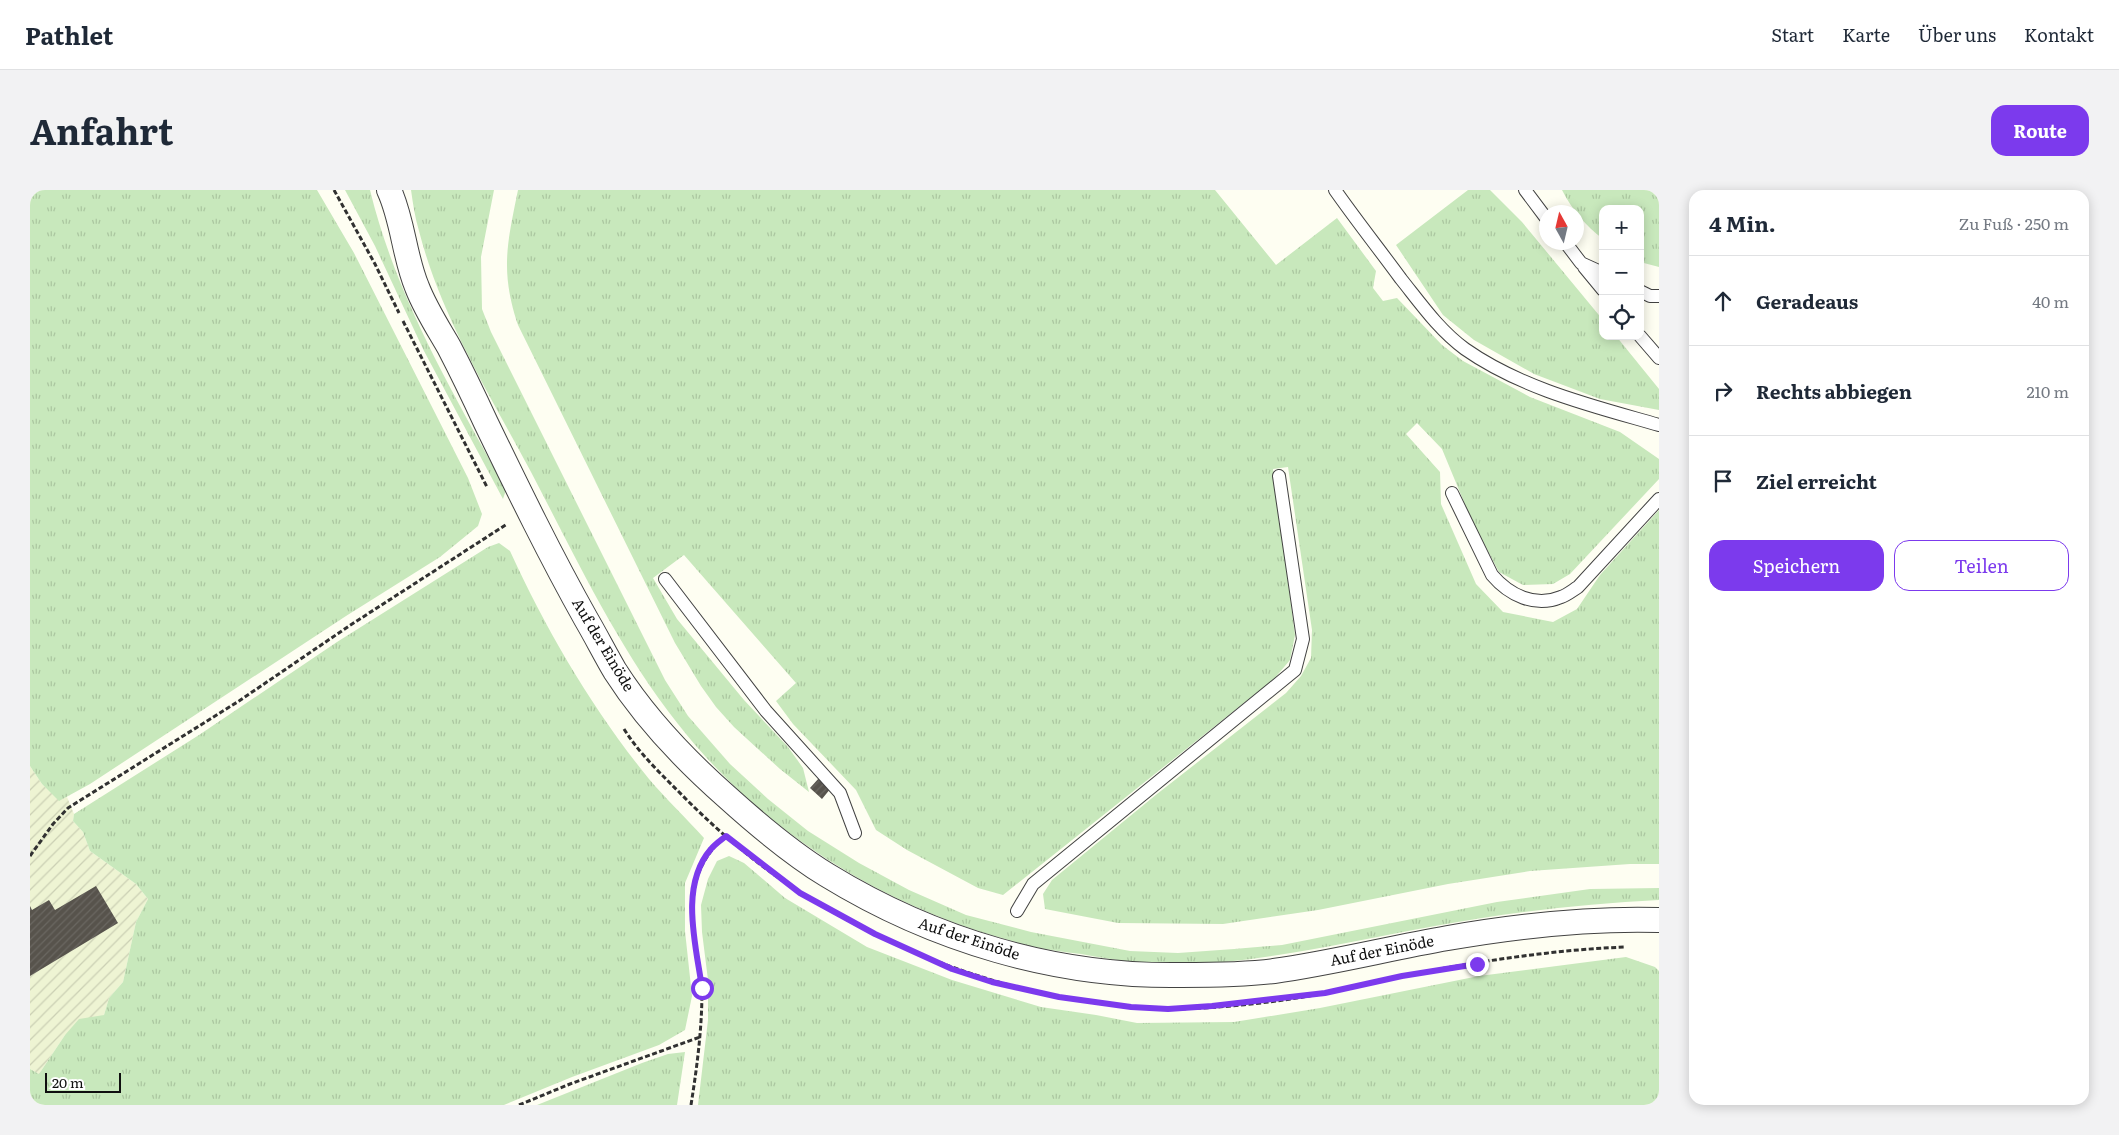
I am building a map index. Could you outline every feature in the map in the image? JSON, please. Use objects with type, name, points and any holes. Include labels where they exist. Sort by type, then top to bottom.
[{"type":"street","name":"Auf der Einöde","points":[[392,193],[406,254],[418,290],[462,371],[529,513],[616,671],[644,710],[704,777],[786,847],[824,874],[882,907],[936,932],[1044,962],[1125,974],[1178,976],[1272,971],[1504,930],[1586,922],[1659,920]]},
{"type":"lane","points":[[1336,190],[1433,321],[1464,348],[1492,366],[1523,381],[1581,402],[1659,425]]},
{"type":"lane","points":[[1526,190],[1539,208]]},
{"type":"lane","points":[[1571,250],[1599,285]]},
{"type":"lane","points":[[1580,263],[1599,271]]},
{"type":"lane","points":[[1644,293],[1650,296],[1659,296]]},
{"type":"lane","points":[[1643,340],[1659,358]]},
{"type":"lane","points":[[1017,911],[1033,884],[1295,670],[1303,639],[1279,476]]},
{"type":"lane","points":[[1452,494],[1492,575],[1502,587],[1512,594],[1543,601],[1561,597],[1578,587],[1659,499]]},
{"type":"lane","points":[[665,579],[766,711],[840,794],[855,833]]},
{"type":"path","points":[[334,190],[375,264],[490,492]]},
{"type":"path","points":[[502,516],[511,531]]},
{"type":"path","points":[[30,856],[53,824],[68,808],[239,701],[357,621],[507,524]]},
{"type":"path","points":[[620,722],[648,761],[706,820],[800,893],[875,934],[919,955],[992,982],[1059,997],[1131,1007],[1168,1009],[1256,1002],[1325,993],[1402,976],[1511,958],[1573,950],[1633,947]]},
{"type":"path","points":[[691,1105],[700,1037],[702,988],[692,899],[698,873],[710,850],[726,836]]},
{"type":"path","points":[[519,1105],[578,1080],[700,1037]]},
{"type":"green space","points":[[30,190],[317,190],[354,253],[468,478],[482,514],[478,526],[440,557],[346,616],[90,784],[59,801],[42,784],[30,766]]},
{"type":"green space","points":[[345,190],[370,190],[395,270],[428,344],[506,490],[503,499],[424,351],[375,246]]},
{"type":"green space","points":[[411,190],[494,190],[481,257],[482,309],[491,332],[665,680],[688,716],[730,764],[768,799],[808,831],[859,863],[909,890],[966,915],[1031,932],[1130,951],[1178,953],[1282,945],[1497,902],[1590,889],[1659,888],[1659,900],[1575,906],[1519,913],[1463,921],[1245,960],[1168,965],[1130,962],[1056,951],[1011,941],[946,919],[902,901],[859,879],[818,854],[743,794],[709,761],[678,724],[636,665],[581,569],[453,325],[428,263],[416,221]]},
{"type":"green space","points":[[518,190],[1215,190],[1276,265],[1337,218],[1376,271],[1373,288],[1383,301],[1397,298],[1442,345],[1463,361],[1530,397],[1620,432],[1659,459],[1659,479],[1570,574],[1553,584],[1523,585],[1499,572],[1471,519],[1442,449],[1417,423],[1406,434],[1440,472],[1441,504],[1476,584],[1503,612],[1553,622],[1577,609],[1600,575],[1659,510],[1659,864],[1630,864],[1530,871],[1448,884],[1318,910],[1223,924],[1118,923],[1045,909],[1043,894],[1052,880],[1157,794],[1286,693],[1301,676],[1311,658],[1312,630],[1288,467],[1273,469],[1295,635],[1290,660],[1274,679],[1003,895],[978,888],[907,850],[876,830],[856,790],[793,724],[776,701],[796,683],[684,555],[653,578],[677,619],[744,700],[788,747],[803,768],[809,792],[780,769],[734,727],[716,707],[675,643],[518,325],[509,289],[507,258],[508,242]]},
{"type":"green space","points":[[1468,190],[1490,190],[1522,222],[1539,243],[1539,250],[1545,250],[1599,315],[1599,340],[1619,340],[1659,389],[1659,410],[1600,399],[1534,374],[1474,340],[1443,315],[1396,245]]},
{"type":"green space","points":[[1562,190],[1659,190],[1659,267],[1644,263],[1644,205],[1599,205],[1599,236],[1584,221],[1584,205],[1570,204]]},
{"type":"green space","points":[[499,543],[510,551],[555,641],[609,726],[649,779],[704,838],[685,883],[685,931],[692,996],[685,1030],[659,1045],[572,1077],[504,1105],[30,1105],[30,1069],[39,1074],[65,1035],[79,1019],[104,1015],[109,998],[123,982],[136,922],[148,899],[136,884],[90,851],[83,832],[73,821],[74,814],[199,735],[337,642],[488,547]]},
{"type":"green space","points":[[30,766],[42,784],[59,800],[67,797],[74,814],[73,821],[83,832],[90,851],[136,884],[148,899],[136,922],[123,982],[109,998],[104,1015],[65,1035],[39,1074],[30,1069]]},
{"type":"green space","points":[[729,856],[744,863],[785,898],[867,947],[952,980],[1041,1007],[1137,1023],[1234,1022],[1320,1008],[1479,976],[1626,957],[1655,967],[1659,971],[1659,1105],[698,1105],[708,1020],[708,980],[702,932],[701,905],[708,879],[717,861]]},
{"type":"green space","points":[[685,1052],[677,1105],[537,1105],[642,1063],[668,1054]]},
{"type":"building","points":[[819,778],[831,788],[822,799],[810,788]]},
{"type":"building","points":[[96,886],[118,923],[30,976],[30,906],[32,910],[49,900],[55,910]]},
{"type":"route","points":[[702,988],[692,899],[698,873],[710,850],[726,836],[762,866],[800,893],[875,934],[952,969],[992,982],[1059,997],[1131,1007],[1168,1009],[1212,1006],[1325,993],[1402,976],[1477,964]]}]
